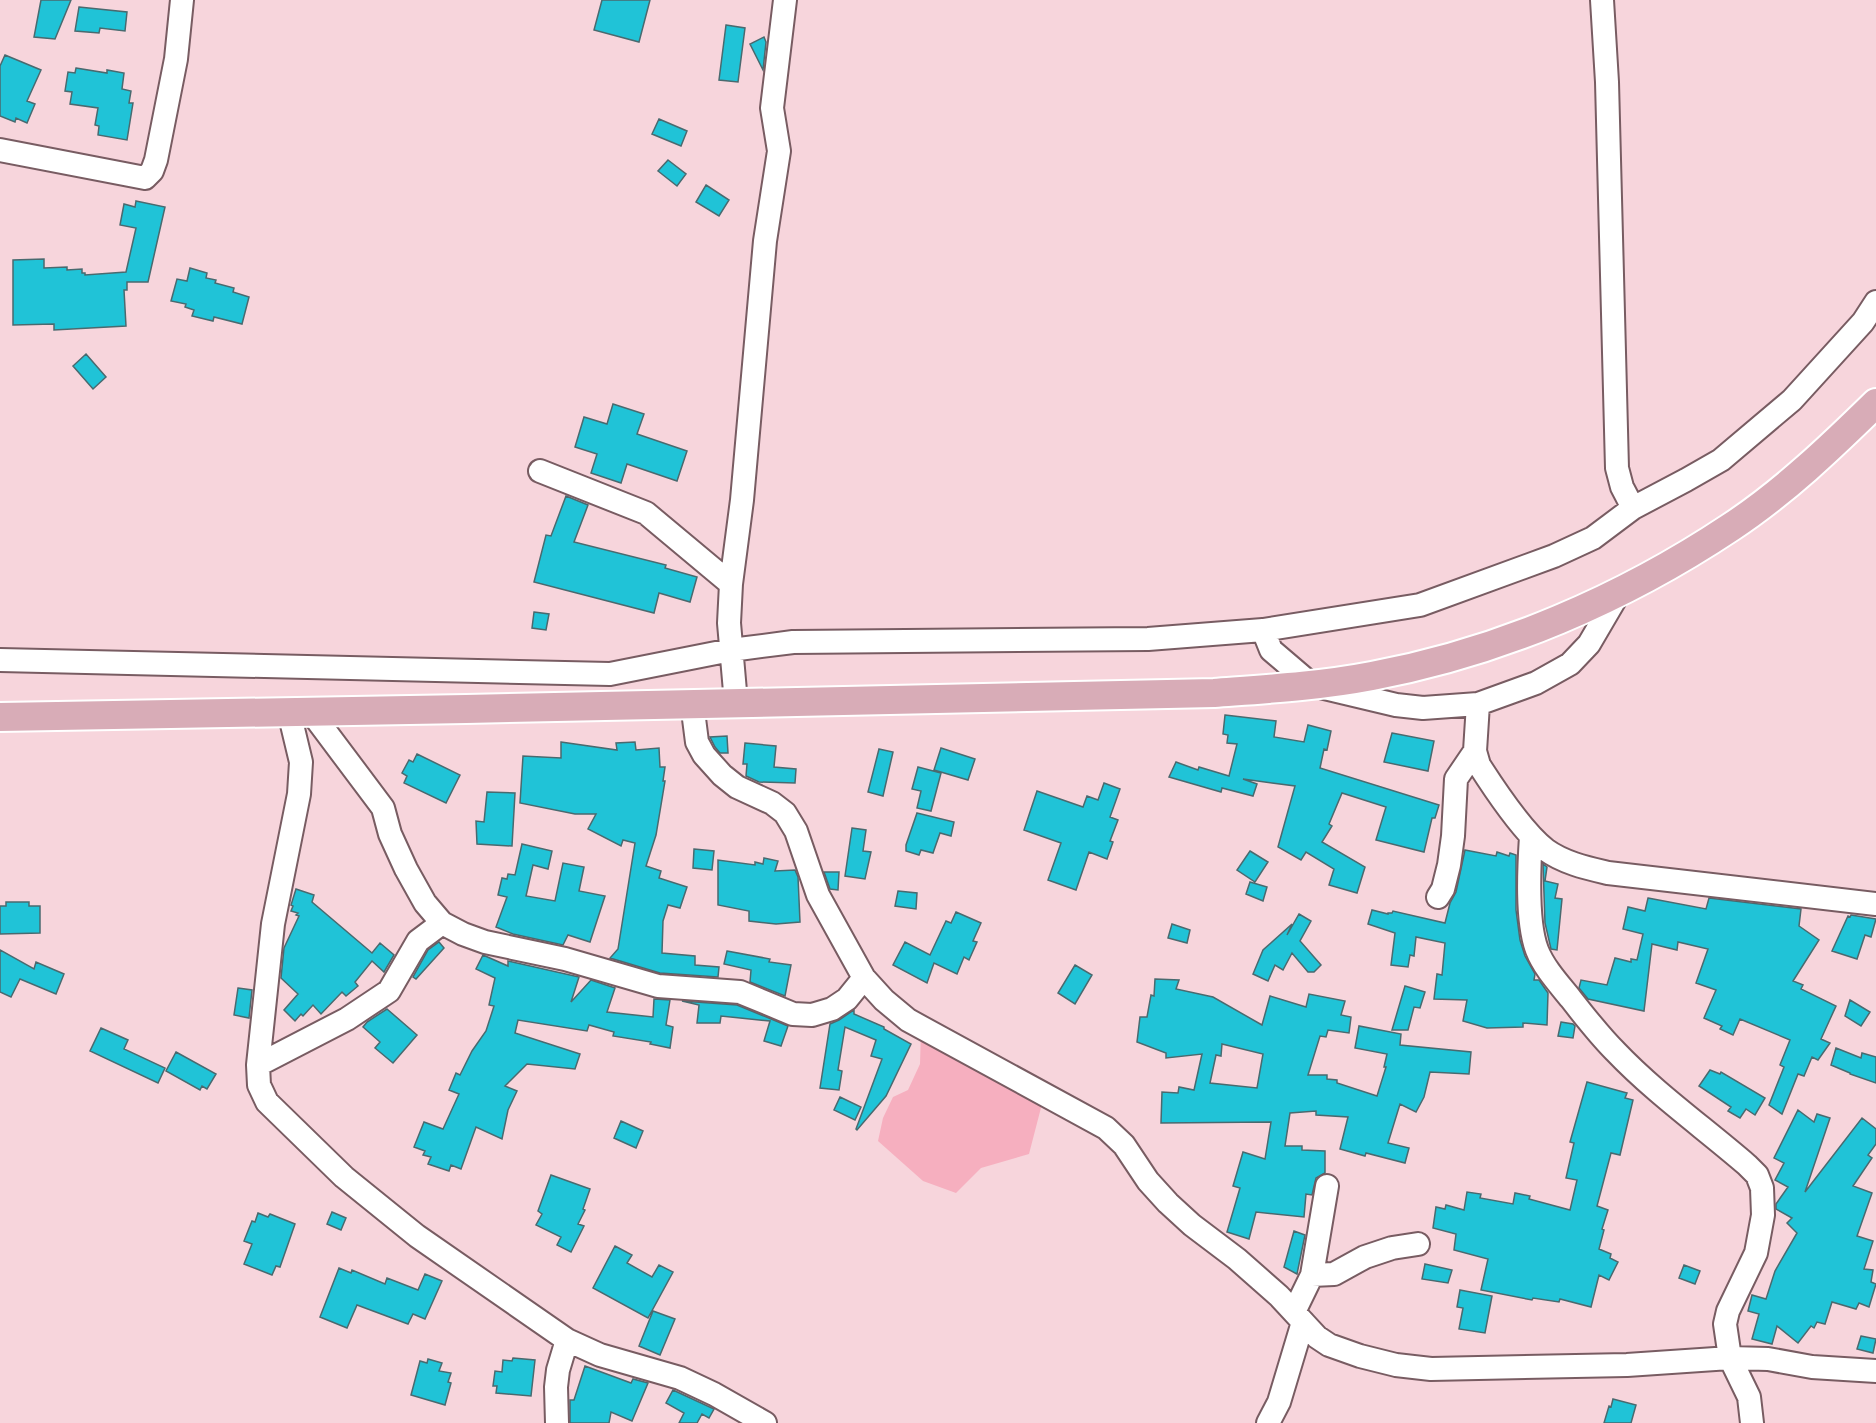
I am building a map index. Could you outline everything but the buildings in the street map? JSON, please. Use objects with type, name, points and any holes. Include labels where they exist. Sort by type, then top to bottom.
[{"type":"main road","points":[[0,717],[1214,693],[1312,686],[1371,677],[1422,666],[1486,648],[1543,627],[1620,591],[1674,562],[1732,526],[1787,484],[1876,403]]},
{"type":"street","points":[[0,150],[145,178],[152,171],[156,160],[177,58],[182,0]]},
{"type":"street","points":[[736,702],[729,623],[731,584],[742,500],[765,241],[778,151],[772,108],[785,0]]},
{"type":"street","points":[[1602,0],[1607,82],[1617,468],[1622,487],[1633,508]]},
{"type":"street","points":[[0,660],[610,674],[731,650],[793,642],[1148,639],[1263,630],[1420,605],[1554,556],[1593,538],[1633,508],[1721,459],[1792,400],[1863,322],[1876,302]]},
{"type":"street","points":[[540,471],[646,513],[731,584]]},
{"type":"street","points":[[1263,630],[1271,650],[1312,686],[1396,705],[1423,708],[1478,704],[1536,683],[1570,664],[1589,644],[1620,591]]},
{"type":"street","points":[[692,703],[697,742],[704,756],[736,787],[772,803],[785,813],[796,831],[818,895],[864,978],[884,1000],[908,1020],[1106,1128],[1124,1145],[1148,1181],[1168,1203],[1192,1225],[1237,1258],[1317,1337],[1329,1345],[1360,1356],[1411,1367],[1431,1368],[1627,1365],[1730,1358],[1768,1359],[1812,1367],[1876,1371]]},
{"type":"street","points":[[1478,704],[1475,751],[1479,765],[1531,836],[1547,851],[1569,862],[1608,873],[1876,904]]},
{"type":"street","points":[[300,712],[383,808],[390,834],[425,903],[442,923],[463,934],[485,942],[565,959],[658,986],[740,992],[793,1014],[812,1015],[832,1009],[848,999],[864,978]]},
{"type":"street","points":[[300,712],[300,794],[273,924],[258,1065],[260,1084],[267,1102],[344,1177],[417,1236],[567,1340],[600,1355],[680,1378],[765,1423]]},
{"type":"street","points":[[1438,897],[1443,889],[1449,865],[1456,779],[1475,751]]},
{"type":"street","points":[[1531,836],[1532,931],[1544,964],[1596,1031],[1616,1052],[1656,1090],[1747,1165],[1757,1175],[1760,1182],[1764,1200],[1756,1252],[1728,1311],[1725,1324],[1730,1358],[1749,1397],[1752,1423]]},
{"type":"street","points":[[258,1065],[347,1019],[389,990],[418,940],[442,923]]},
{"type":"street","points":[[1268,1423],[1279,1402],[1299,1317],[1312,1275],[1327,1186]]},
{"type":"street","points":[[1312,1275],[1334,1274],[1365,1257],[1392,1248],[1418,1244]]},
{"type":"street","points":[[557,1423],[558,1370],[567,1340]]},
{"type":"shaded area","points":[[921,1031],[1043,1100],[1029,1154],[981,1168],[956,1193],[923,1181],[878,1141],[883,1118],[893,1097],[908,1090],[920,1064]]}]
